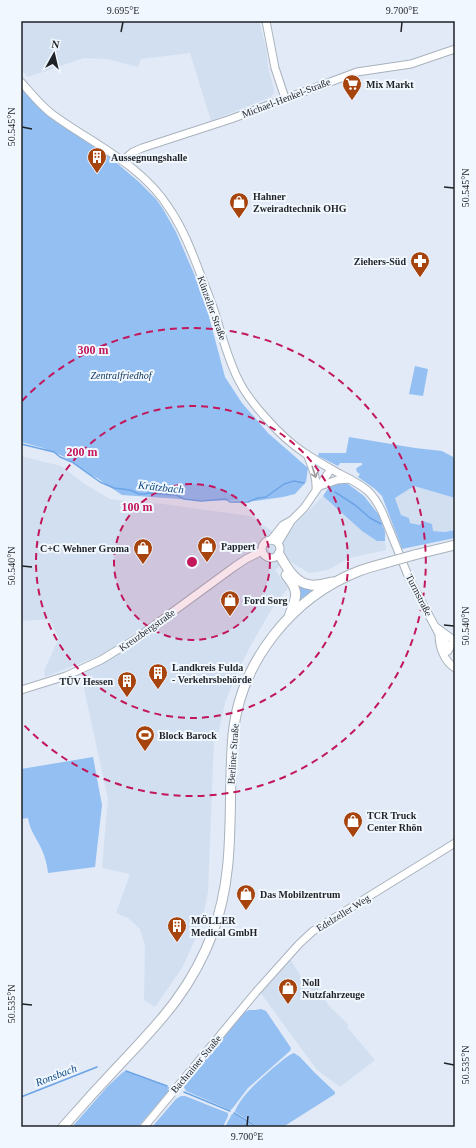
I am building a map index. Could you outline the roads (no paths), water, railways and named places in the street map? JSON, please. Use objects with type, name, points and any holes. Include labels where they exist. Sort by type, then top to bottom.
[{"type":"highway","name":"Berliner Straße","points":[[62,1127],[151,1032],[171,1008],[198,967],[217,920],[224,891],[228,861],[233,734],[237,711],[245,687],[258,659],[272,638],[288,619],[313,598],[338,581],[360,570],[455,545]]},
{"type":"highway","points":[[445,548],[455,550]]},
{"type":"highway","points":[[276,556],[292,575],[302,583],[313,585],[338,581]]},
{"type":"highway","points":[[276,556],[293,583],[296,592],[296,600],[288,619]]},
{"type":"main road","points":[[266,21],[275,68],[286,98]]},
{"type":"main road","name":"Michael-Henkel-Straße","points":[[122,161],[133,152],[142,148],[231,119],[357,72],[405,66],[455,49]]},
{"type":"main road","name":"Künzeller Straße","points":[[21,82],[52,114],[133,169],[156,191],[169,208],[187,242],[207,290],[234,370],[245,391],[257,408],[290,442],[306,454],[364,487],[376,500],[394,540]]},
{"type":"main road","points":[[306,454],[315,472],[318,488],[337,480],[350,479]]},
{"type":"main road","name":"Kreuzbergstraße","points":[[21,690],[66,676],[101,660],[137,638],[234,567],[262,551],[264,542],[274,541],[304,508],[331,469]]},
{"type":"main road","name":"Turmstraße","points":[[394,540],[410,578],[439,634],[449,649],[448,654],[455,663]]},
{"type":"main road","points":[[262,551],[265,556],[276,556],[280,548],[274,541]]},
{"type":"main road","points":[[436,627],[455,641],[449,649]]},
{"type":"main road","points":[[439,634],[439,641],[445,658],[447,662],[455,668]]},
{"type":"main road","name":"Edelzeller Weg","points":[[248,1002],[299,944],[313,931],[455,843]]},
{"type":"main road","name":"Bachrainer Straße","points":[[144,1127],[248,1002]]},
{"type":"waterway","name":"Krätzbach","points":[[21,444],[54,452],[60,457],[72,462],[100,482],[114,488],[130,490],[139,494],[147,493],[176,495],[184,499],[201,501],[226,499],[230,502],[248,502],[266,497],[284,484],[294,481],[304,483]]},
{"type":"waterway","name":"Krätzbach","points":[[335,492],[355,505],[370,518],[381,524]]},
{"type":"waterway","name":"Ronsbach","points":[[21,1097],[97,1067]]},
{"type":"waterway","name":"Ronsbach","points":[[126,1071],[167,1086]]},
{"type":"waterway","name":"Ronsbach","points":[[184,1092],[230,1111]]},
{"type":"waterway","name":"Ronsbach","points":[[234,1113],[257,1127]]},
{"type":"place","name":"Mix Markt","points":[[352,101]]},
{"type":"place","name":"Aussegnungshalle","points":[[97,174]]},
{"type":"place","name":"Hahner Zweiradtechnik OHG","points":[[239,219]]},
{"type":"place","name":"Ziehers-Süd","points":[[420,278]]},
{"type":"place","name":"Pappert","points":[[207,563]]},
{"type":"place","name":"C+C Wehner Groma","points":[[143,565]]},
{"type":"place","name":"Ford Sorg","points":[[230,617]]},
{"type":"place","name":"Landkreis Fulda - Verkehrsbehörde","points":[[158,690]]},
{"type":"place","name":"TÜV Hessen","points":[[127,698]]},
{"type":"place","name":"Block Barock","points":[[145,752]]},
{"type":"place","name":"TCR Truck Center Rhön","points":[[353,838]]},
{"type":"place","name":"Das Mobilzentrum","points":[[246,911]]},
{"type":"place","name":"MÖLLER Medical GmbH","points":[[177,943]]},
{"type":"place","name":"Noll Nutzfahrzeuge","points":[[288,1005]]},
{"type":"park label","name":"Zentralfriedhof","points":[[121,375]]}]
